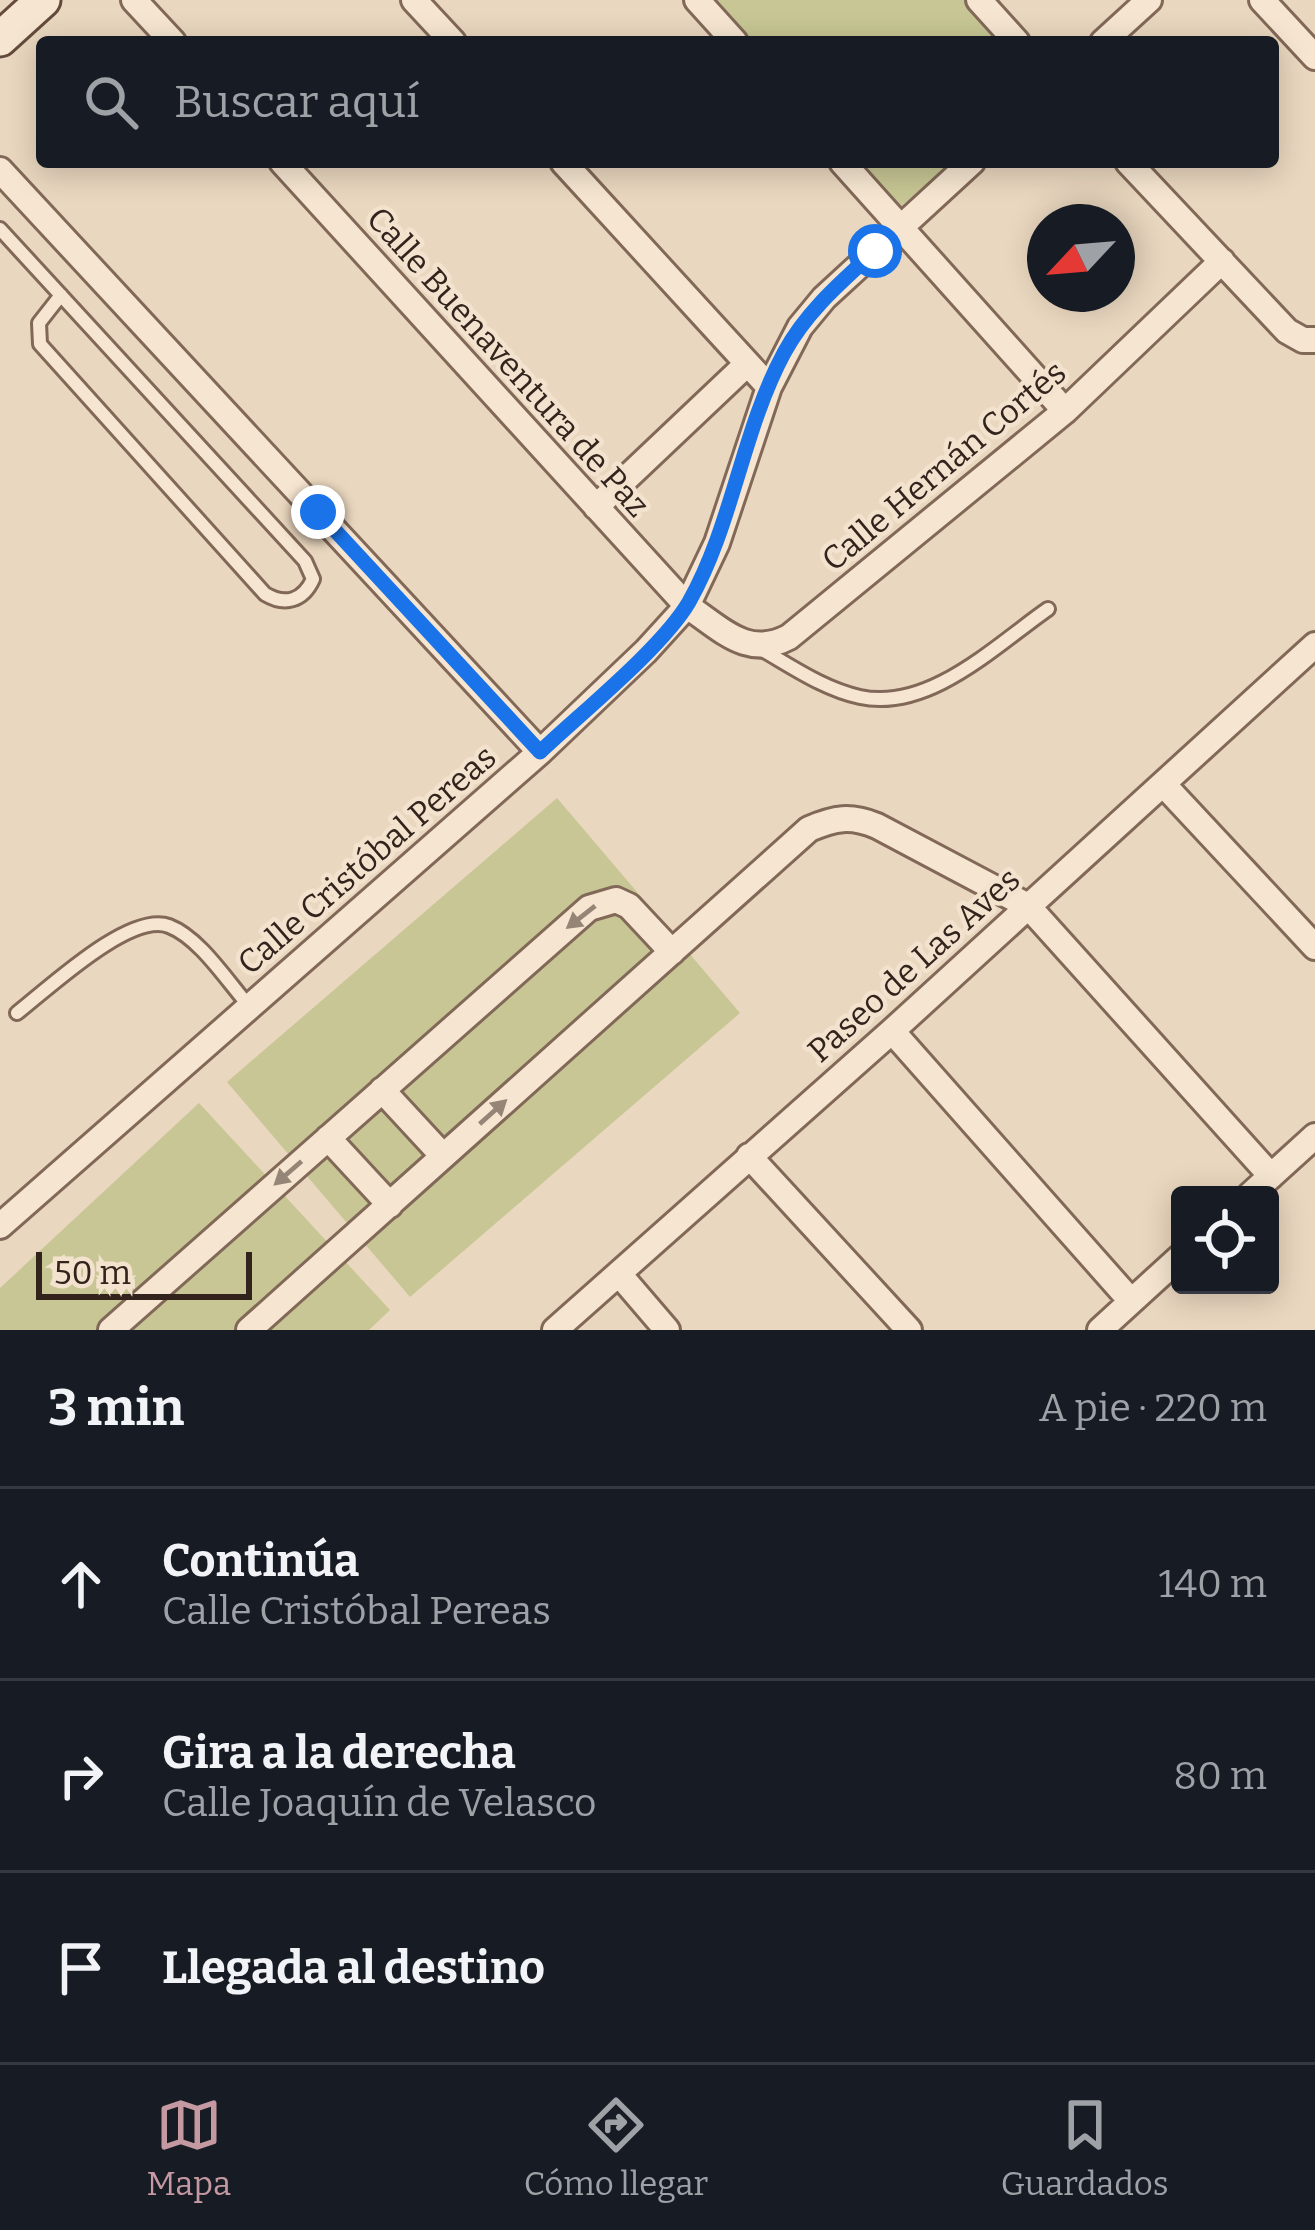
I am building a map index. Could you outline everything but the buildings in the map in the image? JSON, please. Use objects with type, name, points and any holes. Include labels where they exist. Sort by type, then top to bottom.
[{"type":"main road","points":[[0,39],[43,0]]},
{"type":"street","points":[[134,0],[167,36]]},
{"type":"street","points":[[414,0],[447,36]]},
{"type":"street","points":[[697,0],[730,36]]},
{"type":"street","points":[[979,0],[1012,36]]},
{"type":"street","points":[[1110,36],[1149,0]]},
{"type":"street","points":[[1262,0],[1315,57]]},
{"type":"street","name":"Calle Buenaventura de Paz","points":[[287,168],[687,606]]},
{"type":"street","points":[[567,168],[769,387]]},
{"type":"street","points":[[847,168],[1065,411]]},
{"type":"street","name":"Calle Cristóbal Pereas","points":[[0,1226],[540,752],[646,651],[687,606],[717,543],[769,387],[791,341],[824,298],[965,168]]},
{"type":"street","points":[[1134,168],[1287,331],[1303,340],[1315,340]]},
{"type":"street","points":[[0,170],[540,752]]},
{"type":"street","name":"Calle Hernán Cortés","points":[[758,648],[789,638],[1065,411],[1222,261]]},
{"type":"street","points":[[596,507],[747,364]]},
{"type":"street","points":[[687,606],[743,644],[758,648]]},
{"type":"street","name":"Paseo de Las Aves","points":[[555,1330],[1310,659]]},
{"type":"street","points":[[1164,784],[1315,947]]},
{"type":"street","points":[[249,1330],[808,830],[833,818],[855,817],[877,826],[1028,906],[1271,1176]]},
{"type":"street","points":[[111,1330],[589,908],[616,900],[629,906],[672,952]]},
{"type":"street","points":[[892,1031],[1131,1301]]},
{"type":"street","points":[[382,1090],[443,1156]]},
{"type":"street","points":[[1260,1186],[1315,1136]]},
{"type":"street","points":[[328,1138],[390,1205]]},
{"type":"street","points":[[749,1156],[908,1330]]},
{"type":"street","points":[[1100,1330],[1171,1265]]},
{"type":"street","points":[[619,1274],[667,1330]]},
{"type":"lane","points":[[0,229],[61,295],[305,561],[313,579],[295,600],[285,602],[265,594],[40,344],[39,323],[61,295]]},
{"type":"lane","points":[[758,648],[845,692],[863,698],[905,697],[945,681],[1048,608]]},
{"type":"lane","points":[[16,1013],[111,941],[139,926],[165,924],[186,936],[250,1007]]},
{"type":"shaded area","points":[[699,0],[978,0],[1011,36],[732,36]]},
{"type":"shaded area","points":[[848,168],[945,168],[891,215]]},
{"type":"shaded area","points":[[557,798],[740,1013],[410,1297],[227,1082]]},
{"type":"shaded area","points":[[199,1103],[390,1310],[369,1330],[0,1330],[0,1288]]},
{"type":"route","points":[[318,512],[540,752],[687,606],[717,543],[783,355],[824,298],[875,251]]}]
